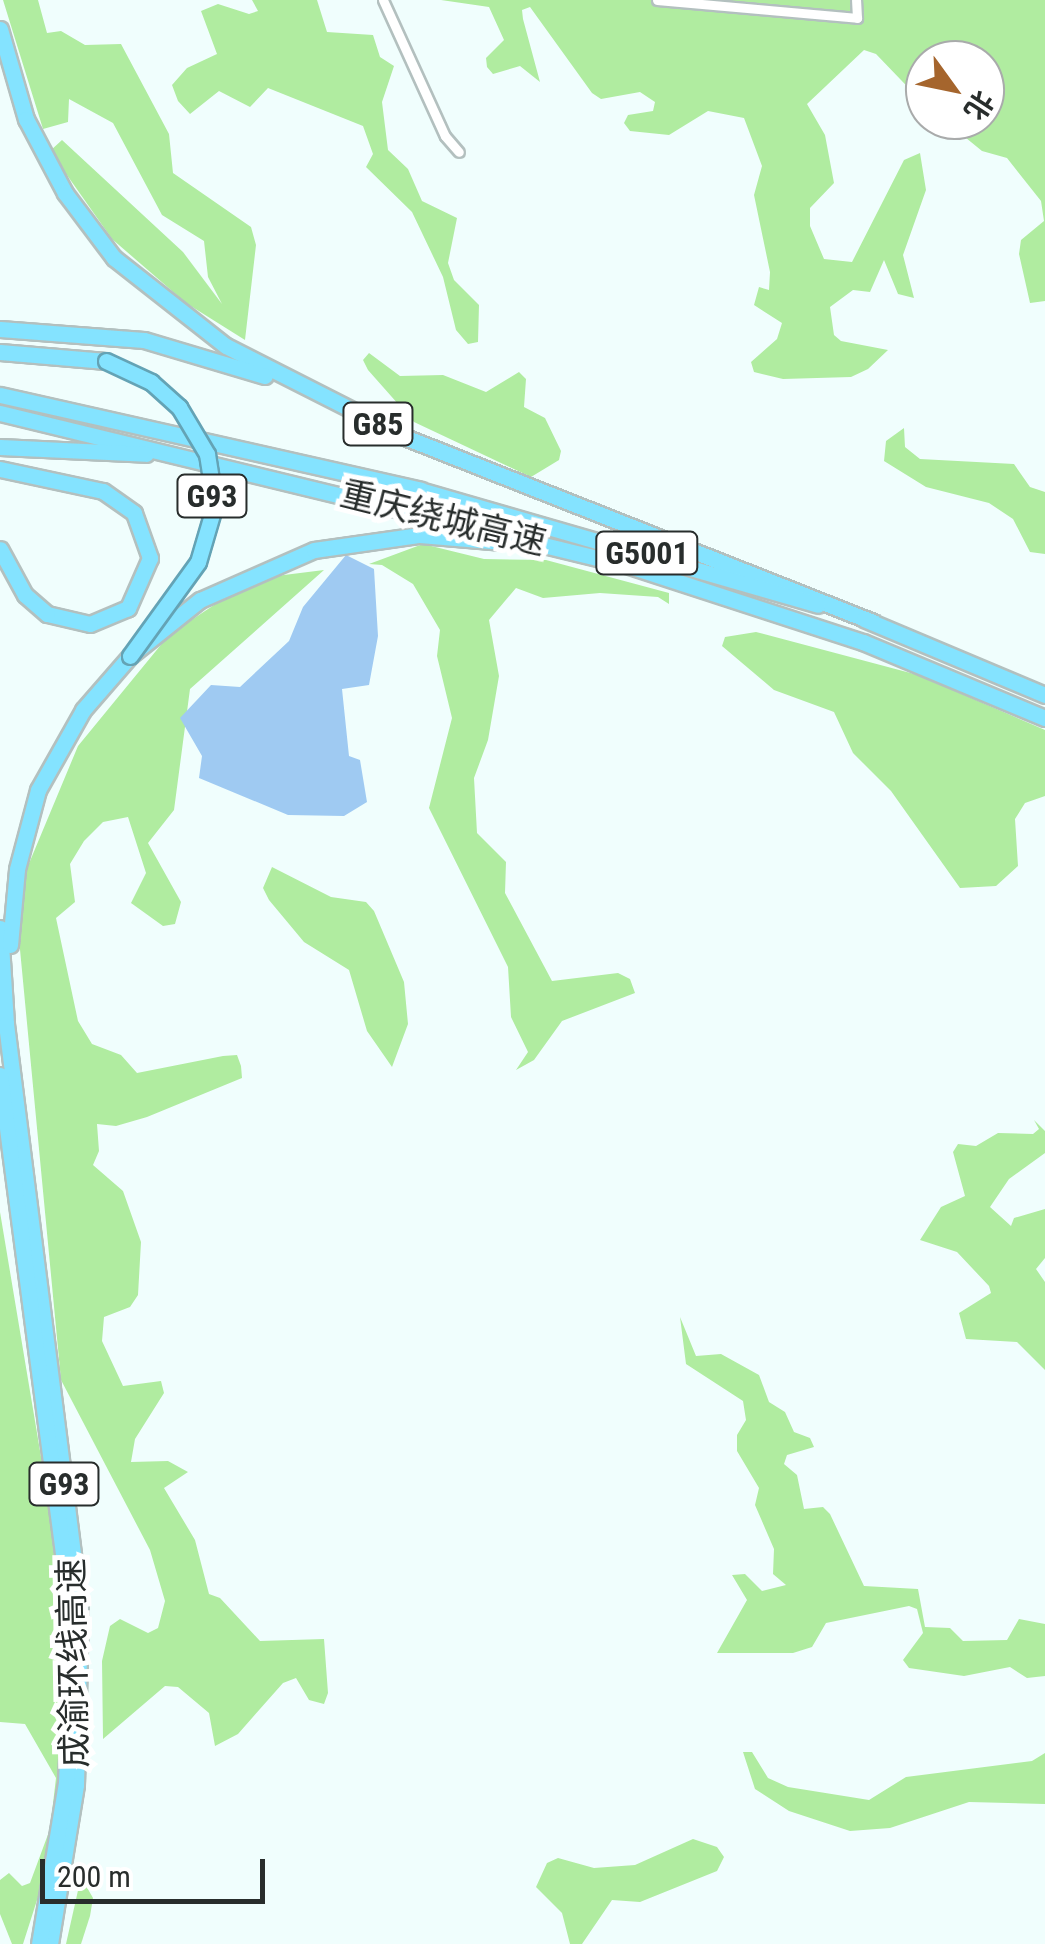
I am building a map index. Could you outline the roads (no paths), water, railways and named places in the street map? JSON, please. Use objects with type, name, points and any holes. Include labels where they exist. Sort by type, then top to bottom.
[{"type":"highway","name":"G85","points":[[0,28],[8,67],[43,156],[114,258],[226,346],[302,389],[542,494],[721,557],[873,622]]},
{"type":"highway","points":[[0,329],[101,335],[185,349],[302,389]]},
{"type":"highway","name":"G93","points":[[0,352],[106,362],[151,382],[179,406],[207,454],[212,487],[210,525],[198,562],[130,656],[83,710],[38,790],[11,910],[6,1024]]},
{"type":"highway","name":"重庆绕城高速","points":[[0,395],[420,490],[873,622],[1045,695]]},
{"type":"highway","name":"重庆绕城高速","points":[[0,413],[570,550],[863,642],[1045,718]]},
{"type":"highway","name":"G85","points":[[0,447],[176,455]]},
{"type":"highway","points":[[0,470],[74,480],[126,504],[147,535],[148,576],[128,608],[108,620],[79,623],[48,614],[25,595],[0,548]]},
{"type":"highway","points":[[130,656],[236,580],[347,542],[450,536],[570,550]]},
{"type":"highway","points":[[0,928],[6,1024]]},
{"type":"highway","name":"成渝环线高速","points":[[6,1024],[80,1609],[76,1785],[50,1944]]},
{"type":"highway","name":"成渝环线高速","points":[[0,1075],[70,1608],[66,1783],[38,1944]]},
{"type":"street","points":[[383,0],[446,136],[459,152]]},
{"type":"street","points":[[658,0],[857,18],[856,0]]},
{"type":"water","points":[[346,555],[374,569],[378,636],[369,685],[342,689],[349,756],[360,760],[367,802],[344,816],[288,815],[199,778],[202,756],[180,718],[211,685],[240,687],[289,641],[303,607]]}]
